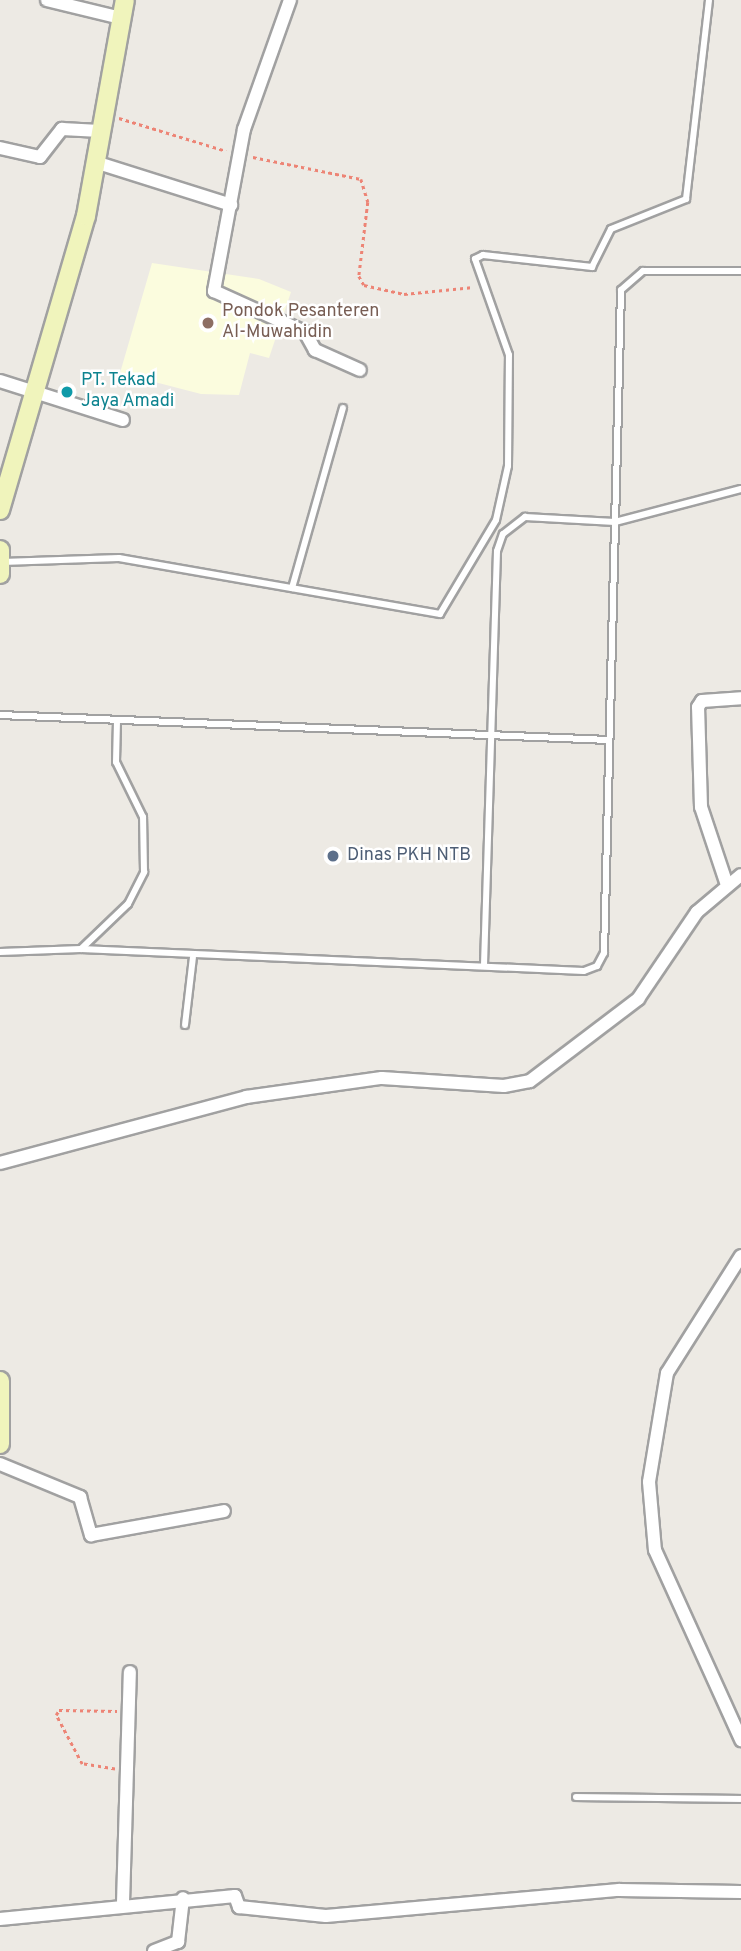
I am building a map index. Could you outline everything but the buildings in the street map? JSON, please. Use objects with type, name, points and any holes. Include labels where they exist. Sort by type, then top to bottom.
[{"type":"main road","points":[[0,510],[30,393],[79,244],[125,0]]},
{"type":"main road","points":[[0,550],[0,574]]},
{"type":"main road","points":[[0,1381],[0,1444]]},
{"type":"street","points":[[47,0],[121,18]]},
{"type":"street","points":[[290,0],[239,154],[215,293],[305,332],[315,350],[360,370]]},
{"type":"street","points":[[0,148],[40,157],[62,129],[100,131]]},
{"type":"street","points":[[95,162],[232,205]]},
{"type":"street","points":[[0,382],[123,420]]},
{"type":"street","points":[[726,882],[701,807],[698,708],[701,701],[741,698]]},
{"type":"street","points":[[0,1163],[246,1097],[382,1078],[504,1086],[530,1081],[638,999],[685,927],[726,882],[741,876]]},
{"type":"street","points":[[741,1256],[667,1373],[649,1482],[655,1550],[741,1740]]},
{"type":"street","points":[[0,1464],[80,1497],[91,1535],[224,1511]]},
{"type":"street","points":[[123,1903],[131,1770],[130,1672]]},
{"type":"street","points":[[0,1919],[123,1903],[235,1896],[240,1908],[326,1916],[619,1890],[741,1892]]},
{"type":"street","points":[[154,1951],[178,1942],[183,1898]]},
{"type":"lane","points":[[0,562],[119,558],[431,615],[446,606],[496,520],[508,466],[509,355],[480,286],[474,264],[479,256],[592,267],[616,225],[686,199],[709,0]]},
{"type":"lane","points":[[0,952],[81,949],[192,957],[484,965],[584,971],[600,963],[623,285],[643,271],[741,271]]},
{"type":"lane","points":[[292,588],[343,408]]},
{"type":"lane","points":[[484,965],[497,551],[503,534],[525,517],[615,522],[741,489]]},
{"type":"lane","points":[[0,715],[491,738],[608,740]]},
{"type":"lane","points":[[81,949],[128,904],[144,872],[143,817],[116,762],[117,722]]},
{"type":"lane","points":[[185,1025],[192,957]]},
{"type":"lane","points":[[576,1797],[741,1799]]},
{"type":"path","points":[[103,111],[149,131],[239,154],[361,179],[368,202],[359,276],[364,285],[404,294],[480,286]]},
{"type":"path","points":[[130,1711],[59,1710],[56,1715],[82,1764],[131,1770]]},
{"type":"shaded area","name":"Pondok Pesanteren Al-Muwahidin","points":[[152,263],[259,279],[291,292],[269,358],[250,353],[239,395],[201,394],[120,373]]},
{"type":"place","name":"Pondok Pesanteren Al-Muwahidin","points":[[208,323]]},
{"type":"place","name":"PT. Tekad Jaya Amadi","points":[[67,392]]},
{"type":"place","name":"Dinas PKH NTB","points":[[333,856]]}]
